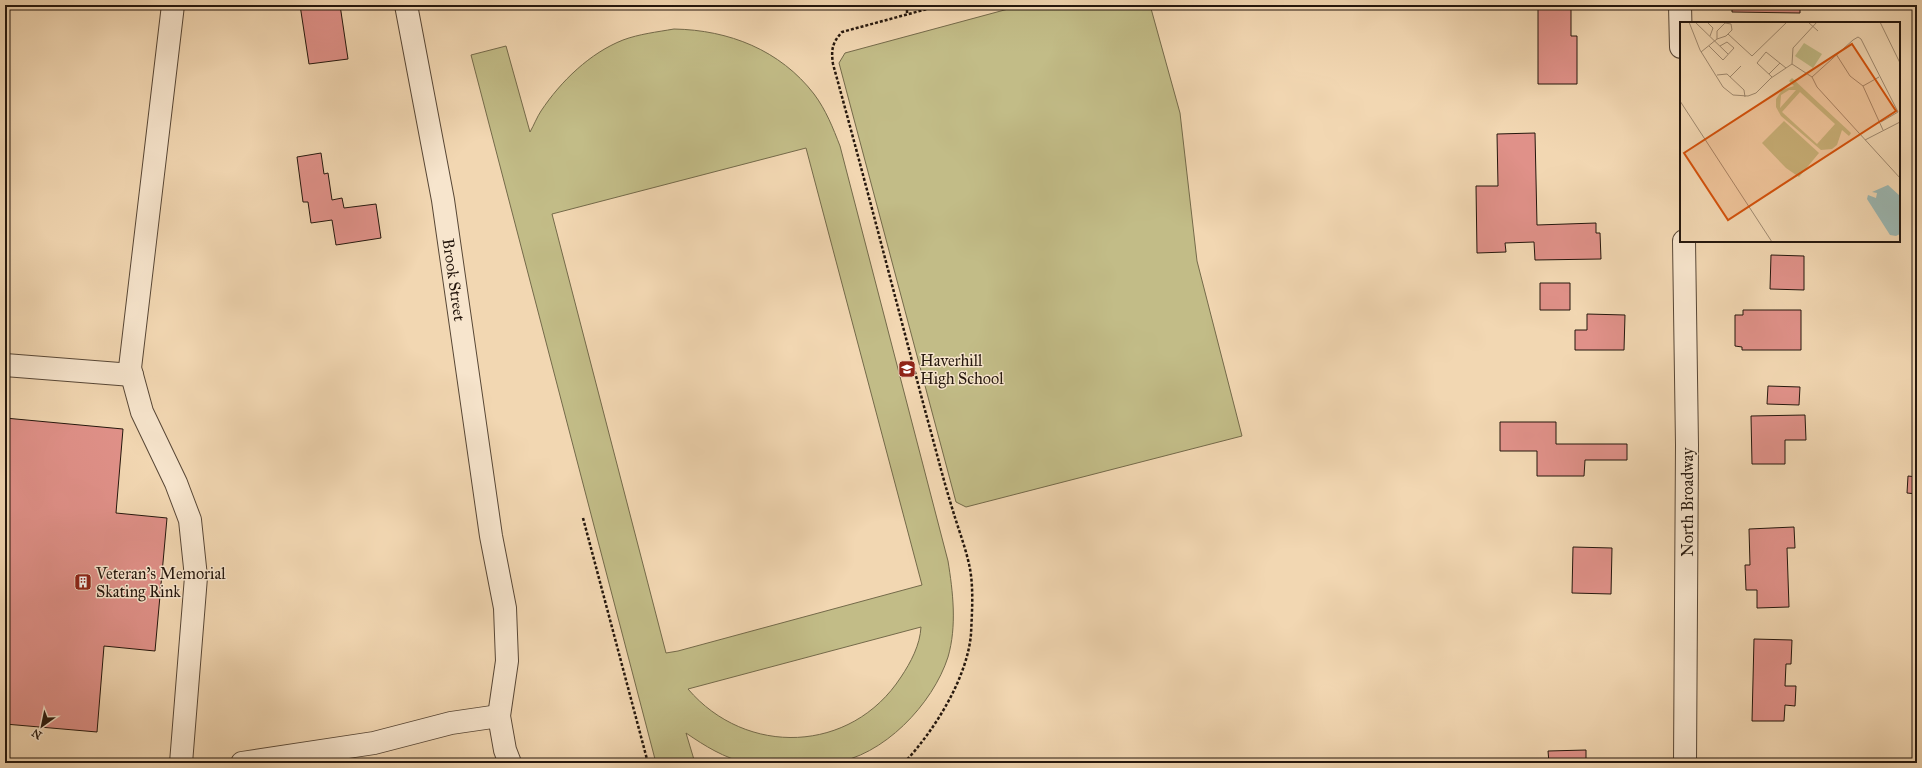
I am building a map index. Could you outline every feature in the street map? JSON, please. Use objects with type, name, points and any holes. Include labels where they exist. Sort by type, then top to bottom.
[{"type":"street","points":[[174,5],[130,368],[142,412],[176,483],[190,520],[196,577],[181,763]]},
{"type":"street","name":"Brook Street","points":[[406,5],[443,200],[495,556],[505,608],[507,661],[499,716],[505,750],[510,763]]},
{"type":"street","points":[[1680,5],[1680,22]]},
{"type":"street","name":"North Broadway","points":[[1684,242],[1687,445],[1685,763]]},
{"type":"street","points":[[5,365],[132,375]]},
{"type":"street","points":[[242,763],[374,743],[452,723],[499,716]]},
{"type":"path","points":[[907,5],[907,14]]},
{"type":"path","points":[[904,763],[921,744],[935,724],[953,691],[963,664],[971,630],[972,604],[969,564],[927,419],[866,182],[833,64],[831,49],[834,41],[842,32],[942,5]]},
{"type":"path","points":[[583,518],[648,763]]},
{"type":"shaded area","points":[[1023,5],[1150,5],[1180,113],[1197,261],[1242,436],[966,507],[956,502],[839,63],[845,53]]},
{"type":"shaded area","points":[[674,29],[714,33],[734,38],[769,54],[786,65],[800,79],[814,94],[826,113],[840,146],[948,561],[953,597],[953,621],[951,645],[941,675],[931,693],[904,725],[870,751],[851,759],[822,764],[747,763],[730,758],[715,751],[686,733],[695,763],[656,763],[471,55],[506,46],[530,132],[541,111],[558,89],[577,69],[599,52],[629,38]],"holes":[[[806,148],[922,585],[666,653],[552,214]],[[921,627],[917,647],[908,665],[901,677],[880,702],[855,721],[827,733],[798,737],[768,735],[739,727],[712,711],[688,689]]]},
{"type":"building","points":[[300,5],[340,5],[348,59],[309,64]]},
{"type":"building","points":[[1504,5],[1522,5],[1523,9],[1504,9]]},
{"type":"building","points":[[1538,5],[1571,5],[1571,36],[1577,36],[1577,84],[1538,84]]},
{"type":"building","points":[[1732,5],[1800,5],[1800,13],[1732,12]]},
{"type":"building","points":[[1535,133],[1537,225],[1596,223],[1596,233],[1600,233],[1601,259],[1535,260],[1534,242],[1505,243],[1506,252],[1477,253],[1476,186],[1498,186],[1497,134]]},
{"type":"building","points":[[321,153],[324,174],[328,173],[332,200],[342,198],[344,208],[376,204],[381,238],[336,245],[332,220],[311,223],[308,202],[303,202],[297,157]]},
{"type":"building","points":[[1771,255],[1804,256],[1804,290],[1770,289]]},
{"type":"building","points":[[1540,283],[1570,283],[1570,310],[1540,310]]},
{"type":"building","points":[[1743,310],[1801,310],[1801,350],[1742,350],[1742,347],[1735,346],[1735,315],[1743,315]]},
{"type":"building","points":[[1587,314],[1625,315],[1624,350],[1575,350],[1575,330],[1587,330]]},
{"type":"building","points":[[1768,386],[1800,387],[1799,405],[1767,404]]},
{"type":"building","points":[[1805,415],[1806,440],[1785,440],[1785,464],[1752,464],[1751,416]]},
{"type":"building","name":"Veteran's Memorial Skating Rink","points":[[5,418],[123,429],[116,513],[167,518],[155,651],[104,646],[97,732],[5,724]]},
{"type":"building","points":[[1500,422],[1556,422],[1556,444],[1627,444],[1627,460],[1585,460],[1584,476],[1537,476],[1537,451],[1500,451]]},
{"type":"building","points":[[1908,476],[1917,477],[1917,494],[1907,493]]},
{"type":"building","points":[[1794,527],[1795,548],[1787,548],[1789,607],[1757,608],[1757,590],[1746,590],[1745,565],[1750,565],[1749,529]]},
{"type":"building","points":[[1573,547],[1612,548],[1611,594],[1572,593]]},
{"type":"building","points":[[1754,639],[1792,640],[1791,664],[1786,664],[1785,686],[1796,686],[1795,706],[1785,705],[1784,721],[1752,721]]},
{"type":"building","points":[[1586,750],[1586,762],[1625,761],[1625,763],[1549,763],[1548,751]]},
{"type":"place","name":"Haverhill High School","points":[[907,369]]},
{"type":"place","name":"Veteran's Memorial Skating Rink","points":[[83,582]]}]
